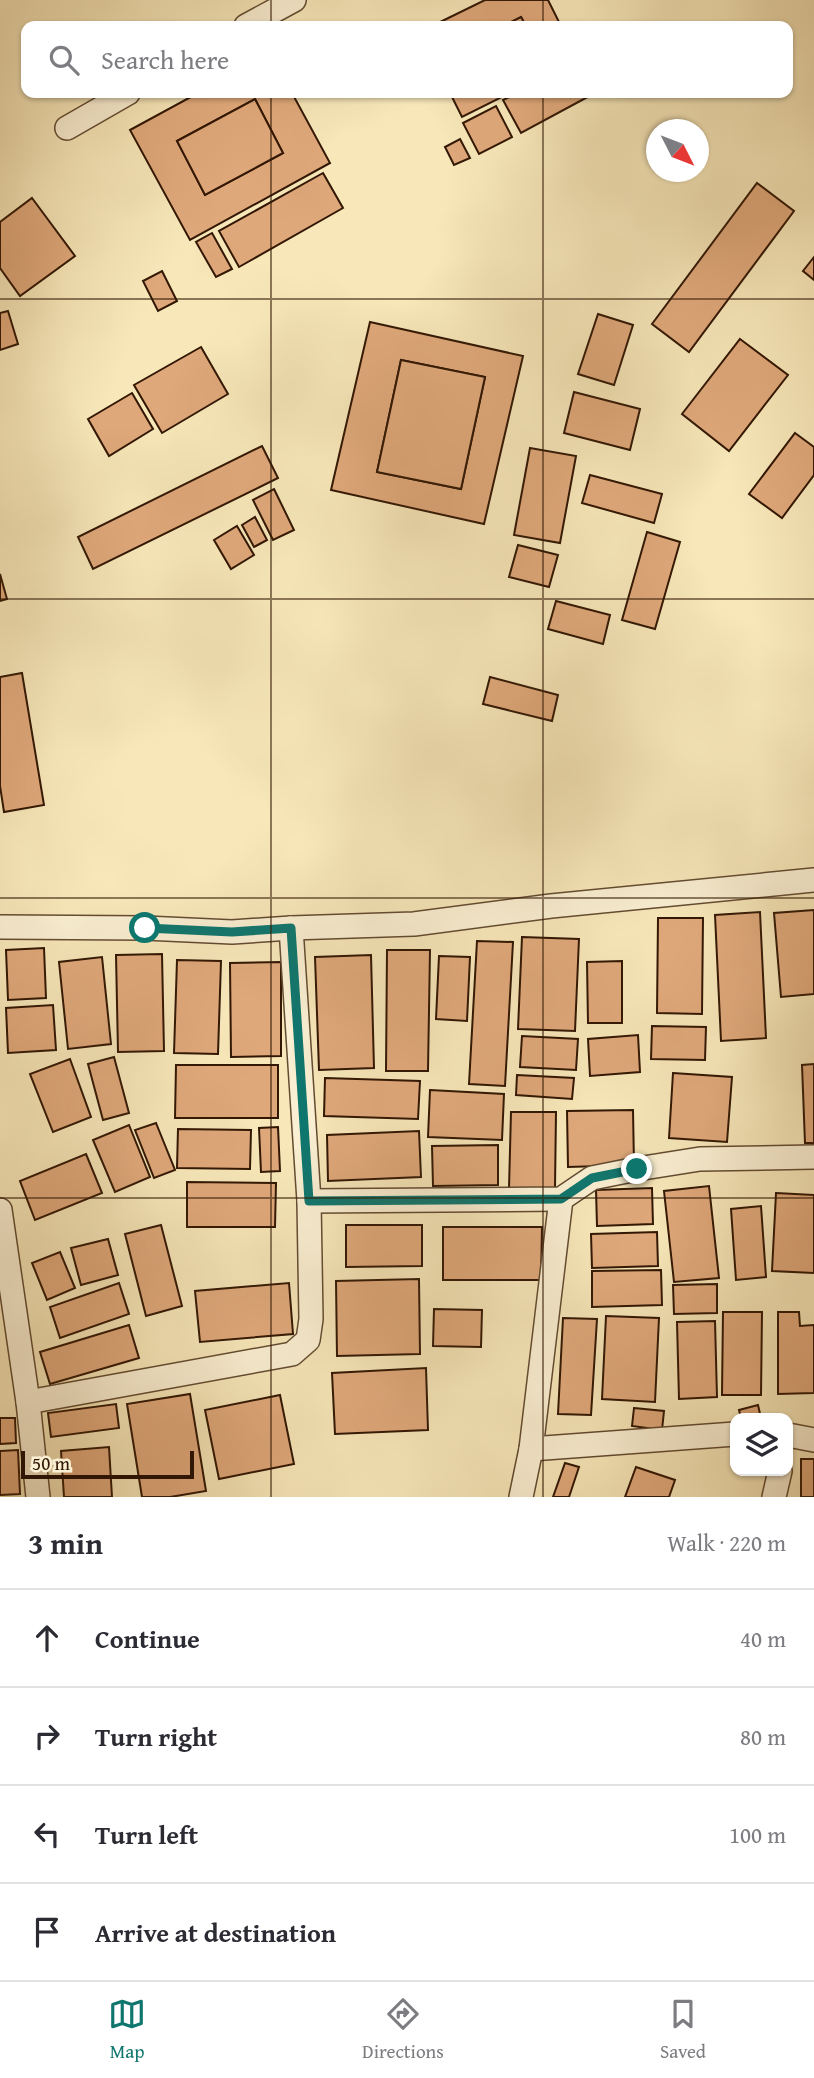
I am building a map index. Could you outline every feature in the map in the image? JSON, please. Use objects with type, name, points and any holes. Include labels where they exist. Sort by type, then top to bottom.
[{"type":"street","points":[[255,21],[294,0]]},
{"type":"street","points":[[66,128],[119,98]]},
{"type":"street","points":[[0,927],[232,932],[414,925],[551,906],[814,880]]},
{"type":"street","points":[[28,1402],[292,1354],[308,1340],[311,1319],[309,1201],[291,928]]},
{"type":"street","points":[[309,1201],[561,1199],[592,1178],[637,1169],[699,1159],[814,1157]]},
{"type":"street","points":[[521,1497],[531,1449],[561,1199]]},
{"type":"street","points":[[0,1210],[28,1402],[38,1497]]},
{"type":"street","points":[[531,1449],[730,1434]]},
{"type":"street","points":[[793,1436],[814,1440]]},
{"type":"street","points":[[774,1497],[779,1476]]},
{"type":"building","points":[[485,0],[548,0],[558,21],[523,21],[521,17],[513,21],[442,21]]},
{"type":"building","points":[[189,98],[295,98],[330,163],[190,240],[130,130]],"holes":[[[255,99],[283,153],[205,195],[177,141]]]},
{"type":"building","points":[[452,98],[500,98],[462,117]]},
{"type":"building","points":[[507,98],[586,98],[521,133],[503,100]]},
{"type":"building","points":[[255,99],[283,153],[205,195],[177,141]]},
{"type":"building","points":[[496,106],[512,137],[479,154],[463,123]]},
{"type":"building","points":[[460,139],[470,158],[454,165],[445,147]]},
{"type":"building","points":[[323,173],[343,208],[239,267],[219,231]]},
{"type":"building","points":[[757,183],[794,211],[689,352],[652,324]]},
{"type":"building","points":[[32,198],[75,256],[20,296],[0,268],[0,222]]},
{"type":"building","points":[[212,233],[232,269],[216,277],[196,242]]},
{"type":"building","points":[[814,257],[814,280],[803,271]]},
{"type":"building","points":[[162,271],[177,301],[158,311],[143,281]]},
{"type":"building","points":[[8,311],[18,344],[0,350],[0,313]]},
{"type":"building","points":[[598,314],[633,325],[614,385],[578,374]]},
{"type":"building","points":[[370,322],[523,356],[484,524],[331,490]],"holes":[[[401,360],[485,377],[461,489],[377,472]]]},
{"type":"building","points":[[740,339],[788,375],[729,451],[682,414]]},
{"type":"building","points":[[201,347],[228,394],[162,433],[134,385]]},
{"type":"building","points":[[401,360],[485,377],[461,489],[377,472]]},
{"type":"building","points":[[574,392],[640,409],[630,450],[564,433]]},
{"type":"building","points":[[132,393],[153,429],[109,456],[88,419]]},
{"type":"building","points":[[795,433],[814,447],[814,475],[782,518],[749,494]]},
{"type":"building","points":[[262,446],[278,478],[93,569],[78,537]]},
{"type":"building","points":[[530,448],[576,456],[560,543],[514,535]]},
{"type":"building","points":[[590,475],[662,494],[654,523],[582,503]]},
{"type":"building","points":[[274,489],[294,530],[273,540],[253,500]]},
{"type":"building","points":[[255,517],[267,540],[254,547],[242,525]]},
{"type":"building","points":[[237,526],[254,555],[231,569],[214,540]]},
{"type":"building","points":[[647,532],[680,542],[655,629],[622,620]]},
{"type":"building","points":[[518,545],[558,555],[549,587],[509,577]]},
{"type":"building","points":[[0,574],[7,599],[0,601]]},
{"type":"building","points":[[556,601],[610,615],[603,644],[548,629]]},
{"type":"building","points":[[22,673],[44,805],[4,812],[0,786],[0,677]]},
{"type":"building","points":[[490,677],[558,695],[552,721],[483,704]]},
{"type":"building","points":[[814,910],[814,994],[781,997],[774,913]]},
{"type":"building","points":[[760,912],[766,1038],[721,1041],[715,915]]},
{"type":"building","points":[[658,918],[703,918],[702,1014],[657,1013]]},
{"type":"building","points":[[522,937],[579,939],[575,1031],[518,1029]]},
{"type":"building","points":[[477,941],[513,942],[505,1086],[469,1084]]},
{"type":"building","points":[[44,948],[46,998],[8,1000],[6,950]]},
{"type":"building","points":[[387,950],[430,950],[428,1071],[386,1071]]},
{"type":"building","points":[[162,954],[164,1051],[118,1052],[116,955]]},
{"type":"building","points":[[371,955],[374,1068],[319,1070],[315,957]]},
{"type":"building","points":[[439,956],[470,957],[467,1021],[436,1019]]},
{"type":"building","points":[[102,957],[111,1044],[68,1049],[59,962]]},
{"type":"building","points":[[177,960],[221,961],[218,1054],[174,1053]]},
{"type":"building","points":[[622,961],[622,1023],[588,1023],[587,962]]},
{"type":"building","points":[[281,962],[281,1056],[231,1057],[230,963]]},
{"type":"building","points":[[53,1005],[56,1050],[8,1053],[6,1008]]},
{"type":"building","points":[[652,1026],[706,1027],[705,1060],[651,1059]]},
{"type":"building","points":[[638,1035],[640,1072],[590,1076],[588,1039]]},
{"type":"building","points":[[522,1036],[578,1039],[576,1070],[520,1067]]},
{"type":"building","points":[[114,1057],[129,1113],[103,1120],[88,1064]]},
{"type":"building","points":[[70,1059],[91,1117],[53,1132],[30,1074]]},
{"type":"building","points":[[814,1064],[814,1143],[805,1143],[802,1065]]},
{"type":"building","points":[[176,1065],[278,1065],[278,1118],[175,1118]]},
{"type":"building","points":[[673,1073],[732,1077],[727,1142],[669,1138]]},
{"type":"building","points":[[517,1075],[574,1078],[572,1099],[516,1095]]},
{"type":"building","points":[[325,1078],[420,1081],[418,1119],[324,1116]]},
{"type":"building","points":[[430,1090],[504,1094],[502,1140],[428,1137]]},
{"type":"building","points":[[633,1110],[634,1165],[568,1167],[567,1111]]},
{"type":"building","points":[[511,1112],[556,1112],[555,1188],[509,1188]]},
{"type":"building","points":[[156,1123],[175,1170],[154,1178],[135,1130]]},
{"type":"building","points":[[129,1125],[150,1177],[115,1192],[93,1140]]},
{"type":"building","points":[[278,1127],[280,1171],[261,1172],[259,1128]]},
{"type":"building","points":[[178,1129],[251,1130],[250,1169],[177,1168]]},
{"type":"building","points":[[419,1131],[421,1177],[328,1181],[327,1135]]},
{"type":"building","points":[[498,1145],[498,1185],[433,1186],[432,1146]]},
{"type":"building","points":[[86,1154],[102,1193],[35,1220],[20,1181]]},
{"type":"building","points":[[187,1182],[276,1183],[275,1227],[187,1227]]},
{"type":"building","points":[[709,1186],[719,1278],[674,1282],[664,1191]]},
{"type":"building","points":[[652,1188],[653,1224],[597,1226],[596,1190]]},
{"type":"building","points":[[776,1193],[814,1195],[814,1273],[772,1271]]},
{"type":"building","points":[[761,1206],[766,1277],[736,1280],[731,1209]]},
{"type":"building","points":[[161,1225],[182,1306],[146,1316],[125,1234]]},
{"type":"building","points":[[346,1225],[422,1225],[422,1266],[346,1267]]},
{"type":"building","points":[[443,1227],[542,1227],[541,1280],[443,1280]]},
{"type":"building","points":[[657,1232],[658,1266],[592,1268],[591,1234]]},
{"type":"building","points":[[108,1239],[118,1275],[81,1285],[71,1248]]},
{"type":"building","points":[[60,1252],[75,1288],[47,1300],[32,1263]]},
{"type":"building","points":[[661,1270],[662,1305],[592,1307],[592,1271]]},
{"type":"building","points":[[419,1279],[420,1354],[337,1356],[336,1281]]},
{"type":"building","points":[[119,1283],[129,1314],[60,1338],[50,1307]]},
{"type":"building","points":[[289,1283],[293,1334],[200,1342],[195,1291]]},
{"type":"building","points":[[717,1284],[717,1313],[674,1314],[673,1285]]},
{"type":"building","points":[[434,1309],[482,1310],[481,1347],[433,1346]]},
{"type":"building","points":[[723,1312],[762,1312],[761,1395],[722,1395]]},
{"type":"building","points":[[778,1312],[799,1312],[800,1326],[814,1325],[814,1393],[778,1394]]},
{"type":"building","points":[[606,1316],[659,1318],[655,1402],[602,1399]]},
{"type":"building","points":[[563,1318],[597,1319],[591,1415],[558,1414]]},
{"type":"building","points":[[715,1321],[717,1397],[679,1399],[677,1322]]},
{"type":"building","points":[[129,1325],[139,1358],[50,1384],[40,1352]]},
{"type":"building","points":[[426,1368],[428,1430],[335,1434],[332,1373]]},
{"type":"building","points":[[190,1394],[206,1491],[170,1497],[142,1497],[127,1404]]},
{"type":"building","points":[[280,1395],[294,1464],[219,1479],[205,1410]]},
{"type":"building","points":[[116,1404],[119,1428],[51,1437],[48,1413]]},
{"type":"building","points":[[758,1405],[760,1413],[740,1413],[739,1410]]},
{"type":"building","points":[[634,1408],[664,1411],[662,1430],[632,1426]]},
{"type":"building","points":[[0,1418],[15,1418],[16,1443],[0,1444]]},
{"type":"building","points":[[109,1447],[112,1497],[64,1497],[61,1451]]},
{"type":"building","points":[[18,1450],[20,1494],[0,1495],[0,1451]]},
{"type":"building","points":[[801,1459],[814,1459],[814,1497],[801,1497]]},
{"type":"building","points":[[565,1463],[579,1467],[569,1497],[553,1497]]},
{"type":"building","points":[[636,1467],[675,1480],[669,1497],[625,1497]]},
{"type":"route","points":[[145,928],[232,932],[291,928],[309,1201],[561,1199],[592,1178],[637,1169]]}]
